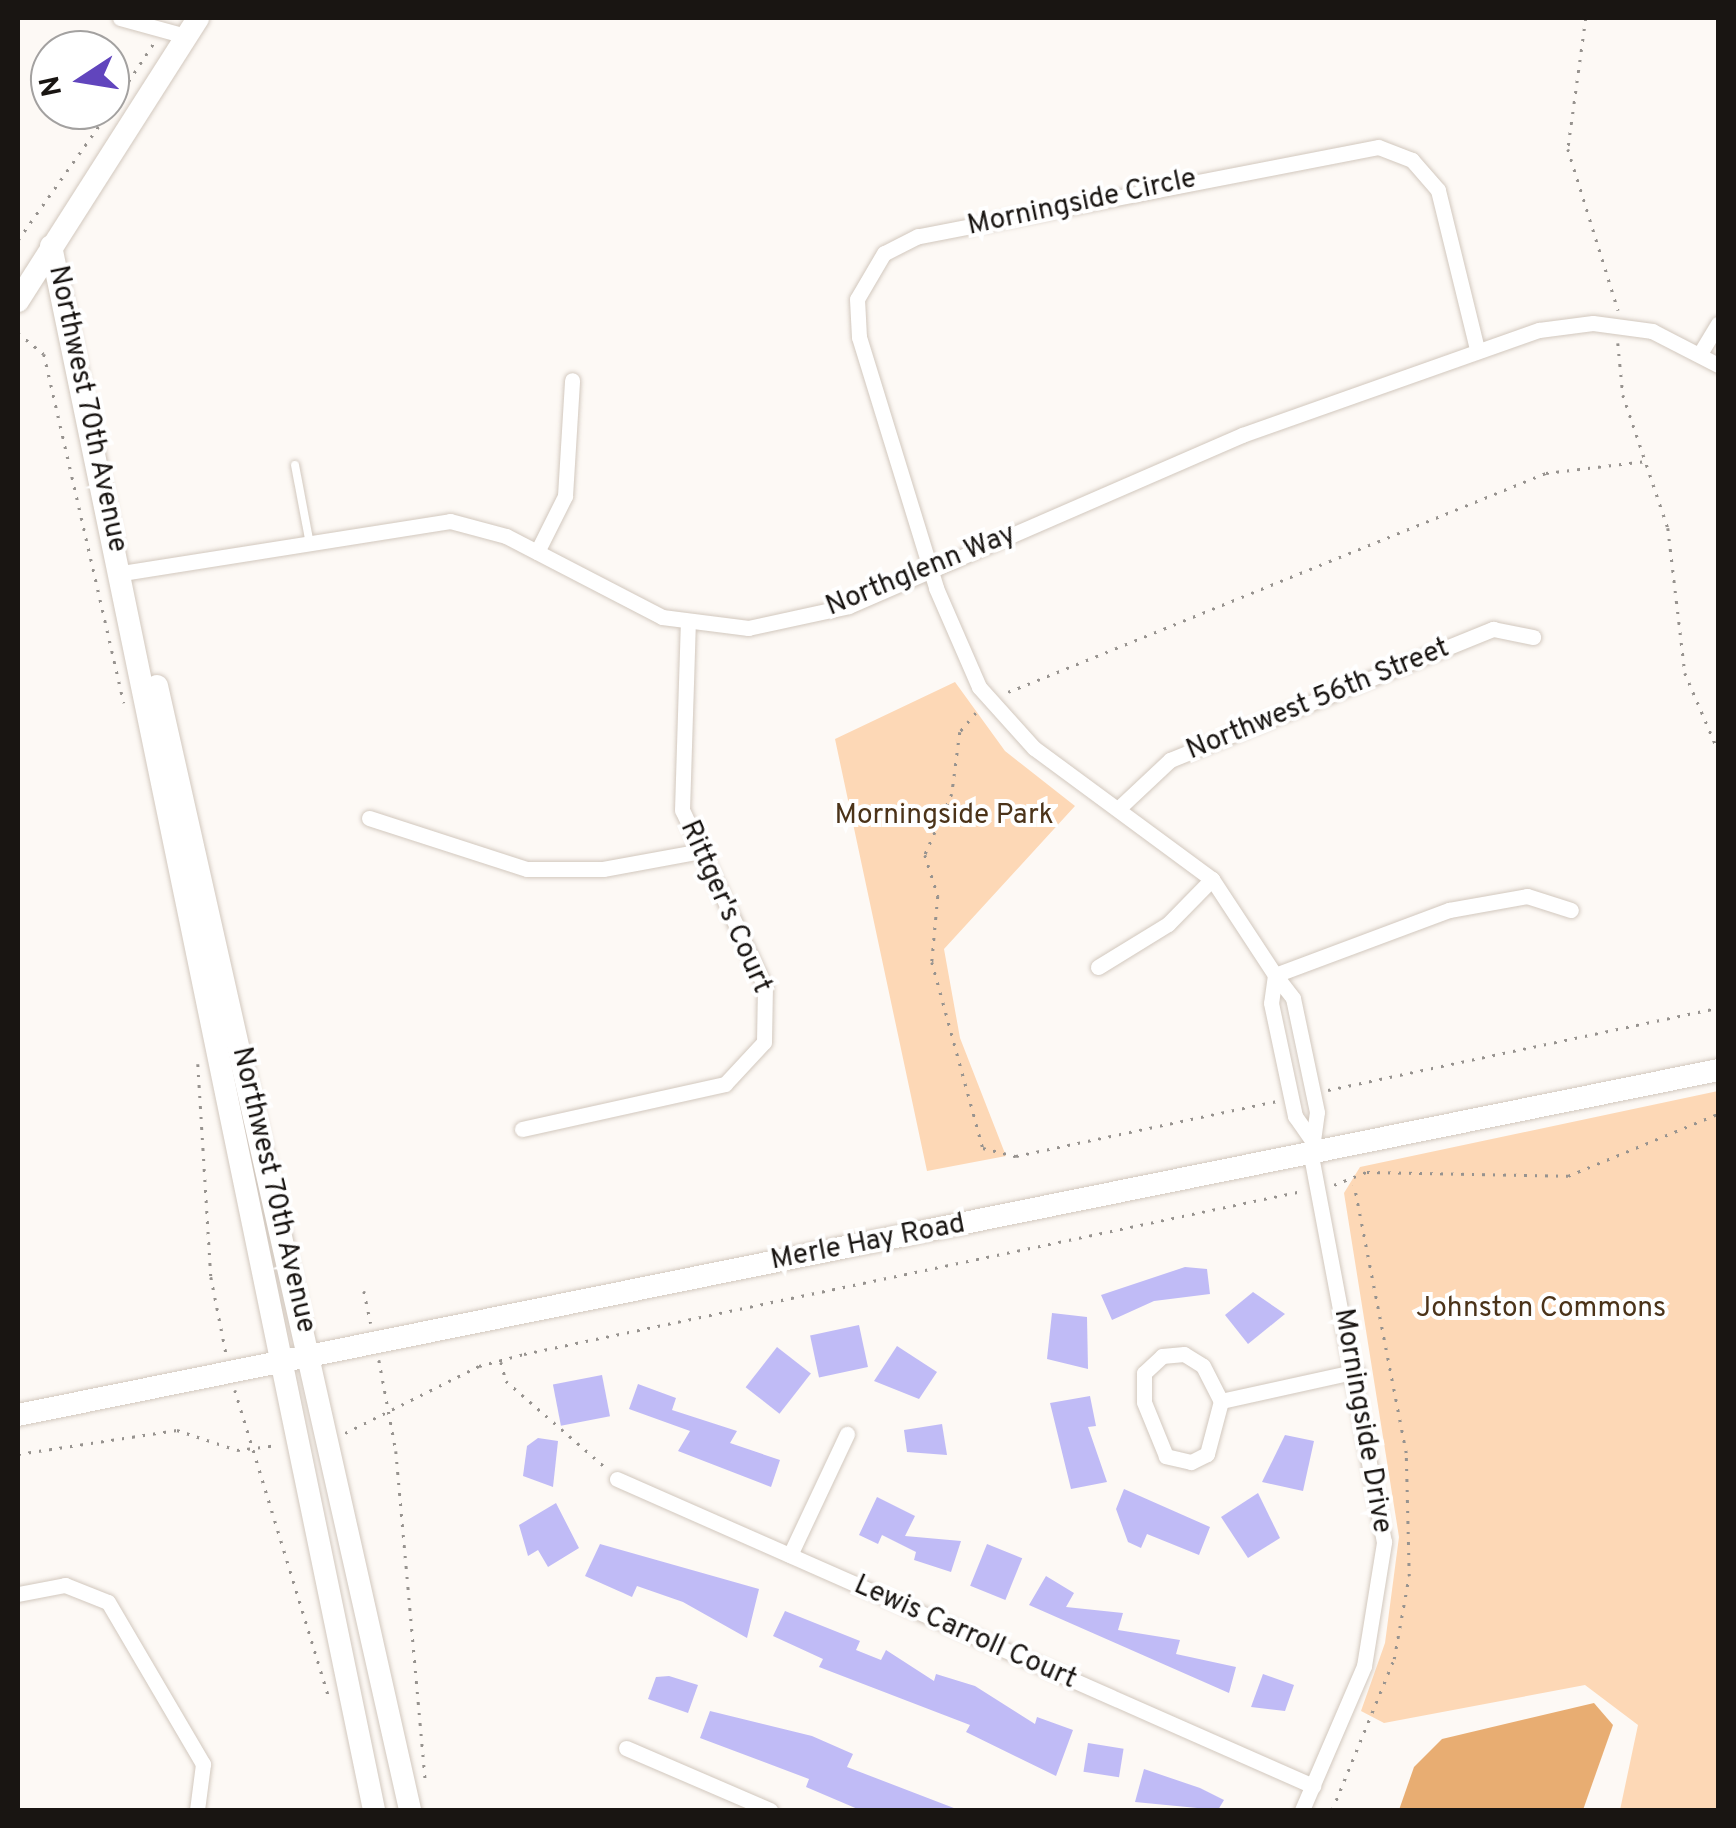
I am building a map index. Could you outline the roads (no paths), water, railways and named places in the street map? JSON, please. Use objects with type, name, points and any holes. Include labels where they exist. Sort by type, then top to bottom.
[{"type":"main road","points":[[21,289],[192,27]]},
{"type":"main road","name":"Northwest 70th Avenue","points":[[51,246],[122,573],[374,1810]]},
{"type":"main road","name":"Northwest 70th Avenue","points":[[122,573],[142,624],[310,1353],[410,1810]]},
{"type":"main road","name":"Merle Hay Road","points":[[18,1415],[1311,1147],[1718,1070]]},
{"type":"street","points":[[120,18],[162,29],[192,27]]},
{"type":"street","name":"Morningside Circle","points":[[930,570],[856,318],[862,282],[899,243],[1378,146],[1412,160],[1438,190],[1477,349]]},
{"type":"street","name":"Northglenn Way","points":[[122,573],[309,539],[450,521],[537,552],[688,624],[748,628],[809,617],[930,570],[1242,434],[1477,349],[1593,323],[1620,325],[1701,352],[1718,365]]},
{"type":"street","points":[[1701,352],[1718,324]]},
{"type":"street","points":[[537,552],[565,496],[572,380]]},
{"type":"street","name":"Morningside Drive","points":[[930,570],[991,704],[1034,748],[1120,807],[1212,879],[1293,998],[1313,1093],[1311,1147],[1318,1188],[1382,1500],[1382,1583],[1364,1666],[1302,1810]]},
{"type":"street","name":"Rittger's Court","points":[[522,1129],[707,1090],[754,1059],[768,1026],[765,987],[696,852],[679,784],[688,624]]},
{"type":"street","name":"Northwest 56th Street","points":[[1120,807],[1170,760],[1493,629],[1533,637]]},
{"type":"street","points":[[368,818],[527,869],[603,870],[696,852]]},
{"type":"street","points":[[1098,967],[1168,924],[1212,879]]},
{"type":"street","points":[[1275,975],[1449,910],[1527,896],[1570,910]]},
{"type":"street","name":"Morningside Drive","points":[[1275,975],[1271,1003],[1291,1097],[1311,1147]]},
{"type":"street","points":[[1184,1354],[1203,1366],[1221,1401],[1207,1454],[1191,1462],[1166,1456],[1144,1402],[1144,1374],[1162,1356],[1184,1354]]},
{"type":"street","points":[[1221,1401],[1356,1371]]},
{"type":"street","points":[[790,1555],[848,1434]]},
{"type":"street","name":"Lewis Carroll Court","points":[[617,1479],[1313,1786]]},
{"type":"street","points":[[18,1594],[65,1585],[108,1602],[197,1752],[205,1780],[197,1810]]},
{"type":"street","points":[[626,1748],[770,1810]]},
{"type":"lane","points":[[295,465],[309,539]]},
{"type":"park label","name":"Morningside Park","points":[[944,816]]},
{"type":"park label","name":"Johnston Commons","points":[[1541,1309]]}]
